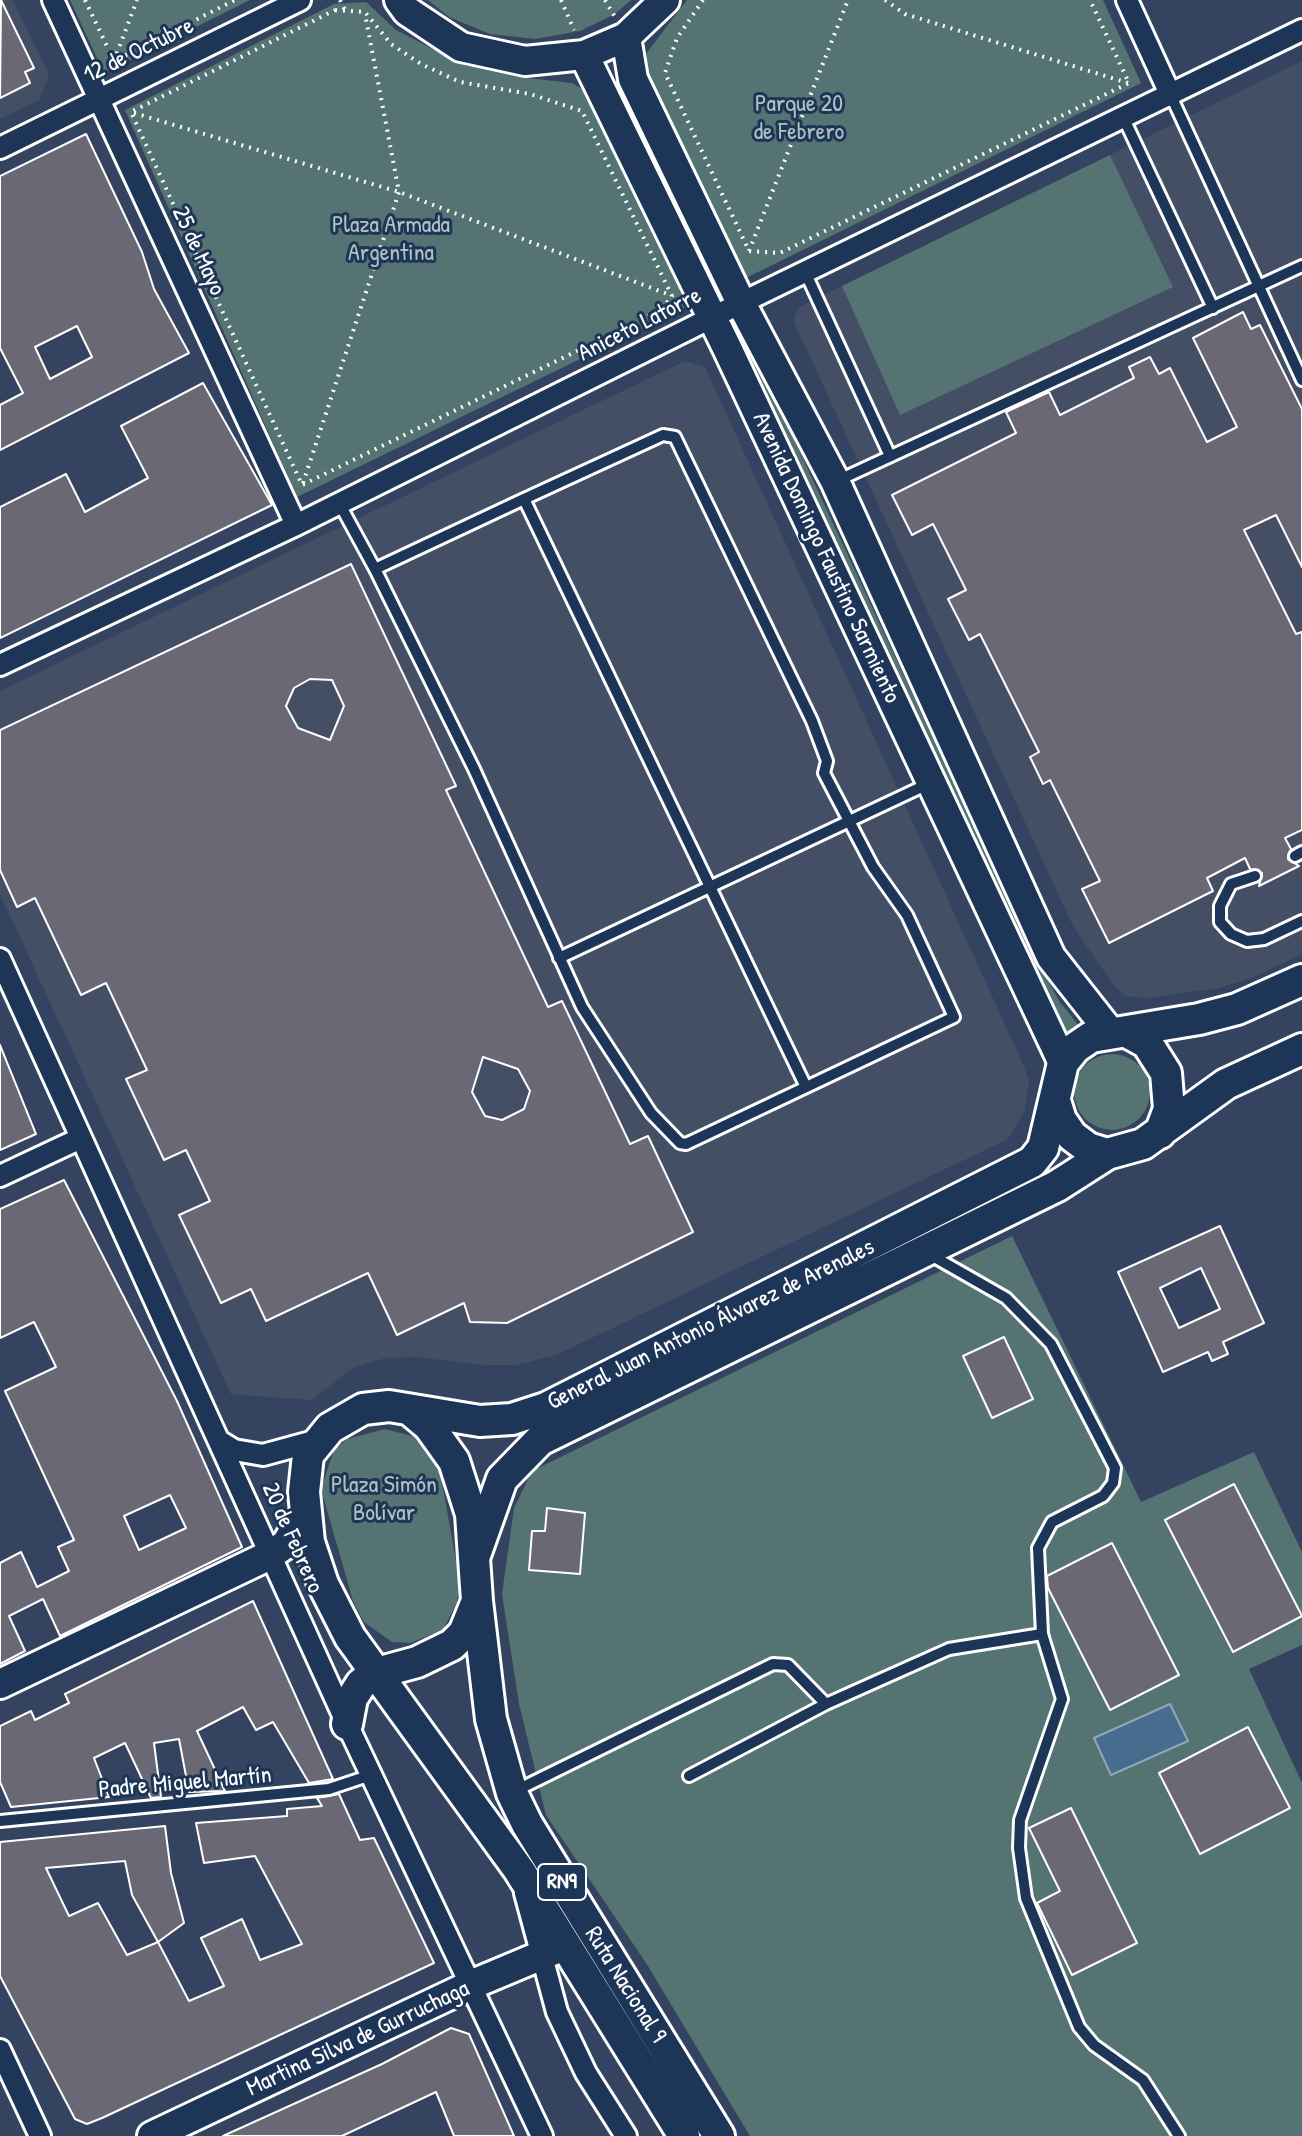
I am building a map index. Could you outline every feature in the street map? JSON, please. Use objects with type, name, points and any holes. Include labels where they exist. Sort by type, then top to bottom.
[{"type":"main road","points":[[399,0],[407,11],[461,47],[525,61],[584,55],[626,37],[665,0]]},
{"type":"main road","name":"Avenida Domingo Faustino Sarmiento","points":[[626,37],[631,73],[741,303],[835,481],[1051,957],[1119,1032]]},
{"type":"main road","name":"Avenida Domingo Faustino Sarmiento","points":[[584,55],[933,782],[1063,1063]]},
{"type":"main road","points":[[1063,1063],[1075,1048],[1091,1037],[1237,1009],[1302,980]]},
{"type":"main road","points":[[1119,1032],[1147,1043],[1166,1073],[1169,1109],[1160,1133]]},
{"type":"main road","name":"General Juan Antonio Álvarez de Arenales","points":[[474,1558],[502,1479],[540,1440],[1057,1186],[1107,1154],[1143,1144],[1226,1084],[1302,1049]]},
{"type":"main road","name":"General Juan Antonio Álvarez de Arenales","points":[[318,1440],[344,1418],[363,1409],[408,1409],[480,1421],[512,1419],[546,1408],[1021,1168],[1043,1148],[1063,1063]]},
{"type":"main road","points":[[1055,1101],[1061,1120],[1072,1136],[1088,1148],[1107,1154]]},
{"type":"main road","points":[[347,1724],[352,1698],[382,1685],[417,1662],[452,1645],[464,1633],[477,1601],[471,1514],[454,1461],[429,1426],[408,1409]]},
{"type":"main road","points":[[318,1440],[308,1455],[304,1473],[304,1514],[323,1584],[350,1637],[382,1685]]},
{"type":"main road","points":[[0,1684],[270,1555],[286,1544],[304,1514]]},
{"type":"main road","name":"Ruta Nacional 9","points":[[477,1601],[491,1719],[512,1793],[564,1885],[719,2136]]},
{"type":"main road","name":"Ruta Nacional 9","points":[[382,1685],[519,1870],[553,1950],[684,2136]]},
{"type":"main road","name":"Martina Silva de Gurruchaga","points":[[152,2136],[473,1984],[553,1950]]},
{"type":"street","name":"25 de Mayo","points":[[53,0],[296,525]]},
{"type":"street","name":"12 de Octubre","points":[[0,148],[300,0]]},
{"type":"street","points":[[1127,0],[1171,96]]},
{"type":"street","name":"Aniceto Latorre","points":[[0,665],[296,525],[741,303],[1302,30]]},
{"type":"street","name":"20 de Febrero","points":[[0,959],[347,1724],[473,1984],[542,2136]]},
{"type":"street","points":[[0,1176],[81,1138]]},
{"type":"street","name":"General Juan Antonio Álvarez de Arenales","points":[[221,1442],[234,1450],[263,1455],[318,1440]]},
{"type":"street","points":[[553,1950],[569,2039],[626,2136]]},
{"type":"street","points":[[0,2050],[40,2136]]},
{"type":"lane","points":[[1171,96],[1302,380]]},
{"type":"lane","points":[[1124,119],[1213,308]]},
{"type":"lane","points":[[835,481],[1302,266]]},
{"type":"lane","points":[[806,274],[890,456]]},
{"type":"lane","points":[[339,503],[474,769],[559,958],[612,1058],[651,1113],[680,1143],[686,1144],[954,1017],[907,915],[848,822],[824,773],[827,761],[812,721],[675,437],[663,435],[375,569]]},
{"type":"lane","points":[[524,499],[806,1087]]},
{"type":"lane","points":[[559,958],[933,782]]},
{"type":"lane","points":[[1255,876],[1231,884],[1220,906],[1220,922],[1231,934],[1247,941],[1264,939],[1302,921]]},
{"type":"lane","points":[[924,1252],[1006,1298],[1051,1344],[1115,1468],[1113,1483],[1103,1496],[1052,1522],[1038,1548],[1042,1634],[1062,1699],[1020,1820],[1019,1848],[1026,1898],[1079,2027],[1094,2045],[1143,2080],[1179,2136]]},
{"type":"lane","points":[[689,1776],[826,1704],[949,1649],[1042,1634]]},
{"type":"lane","points":[[512,1793],[773,1664],[788,1665],[826,1704]]},
{"type":"lane","name":"Padre Miguel Martín","points":[[0,1821],[329,1789],[371,1775]]},
{"type":"path","points":[[85,0],[114,61]]},
{"type":"path","points":[[114,61],[137,0]]},
{"type":"path","points":[[114,61],[235,0]]},
{"type":"path","points":[[340,0],[345,10]]},
{"type":"path","points":[[561,0],[584,55]]},
{"type":"path","points":[[703,0],[677,38],[665,73],[749,251]]},
{"type":"path","points":[[749,251],[848,0]]},
{"type":"path","points":[[885,0],[905,14],[1129,83]]},
{"type":"path","points":[[1090,0],[1129,83]]},
{"type":"path","points":[[131,112],[335,10],[365,12],[391,44],[460,82],[530,94],[582,111],[672,296]]},
{"type":"path","points":[[302,485],[399,192],[365,12]]},
{"type":"path","points":[[749,251],[780,253],[1129,83]]},
{"type":"path","points":[[131,112],[399,192],[672,296]]},
{"type":"path","points":[[131,112],[302,485]]},
{"type":"path","points":[[302,485],[661,310],[672,296]]},
{"type":"shaded area","points":[[0,0],[13,0],[49,75],[39,100],[0,119]]},
{"type":"shaded area","points":[[1302,61],[1302,954],[1254,977],[1219,988],[1147,998],[1125,996],[1112,983],[1073,926],[793,320],[799,307]]},
{"type":"shaded area","points":[[685,361],[705,367],[1022,1062],[1029,1080],[1025,1110],[1008,1139],[556,1355],[517,1365],[483,1365],[416,1357],[385,1358],[353,1368],[311,1400],[231,1394],[0,894],[0,691]]},
{"type":"shaded area","points":[[1170,1704],[1188,1741],[1111,1775],[1094,1738]]},
{"type":"green space","points":[[70,0],[250,0],[104,73]]},
{"type":"green space","points":[[428,0],[631,0],[615,14],[580,31],[535,39],[490,34],[449,17]]},
{"type":"green space","name":"Parque 20 de Febrero","points":[[687,0],[1103,0],[1141,83],[744,279],[650,80],[645,55]]},
{"type":"green space","name":"Plaza Armada Argentina","points":[[366,2],[396,30],[464,65],[518,77],[572,83],[592,95],[695,303],[297,497],[125,110],[334,4]]},
{"type":"green space","points":[[625,87],[715,274],[707,278],[616,92]]},
{"type":"green space","points":[[1110,155],[1173,287],[900,415],[842,286]]},
{"type":"green space","points":[[744,332],[1031,948],[1059,1001],[1080,1027],[1061,1040],[735,336]]},
{"type":"green space","points":[[1105,1054],[1119,1054],[1133,1060],[1144,1071],[1150,1092],[1147,1107],[1139,1119],[1119,1130],[1105,1130],[1091,1124],[1080,1113],[1074,1099],[1074,1085],[1080,1071],[1091,1060]]},
{"type":"green space","points":[[1012,1236],[1141,1502],[1254,1452],[1302,1552],[1302,1645],[1249,1669],[1302,1783],[1302,2136],[750,2136],[648,1966],[546,1815],[519,1704],[502,1594],[514,1508],[532,1471]]},
{"type":"green space","name":"Plaza Simón Bolívar","points":[[385,1429],[416,1437],[430,1453],[441,1477],[460,1583],[457,1602],[443,1630],[410,1643],[392,1642],[364,1622],[353,1601],[321,1489],[334,1450],[347,1439]]},
{"type":"building","points":[[1,0],[34,68],[25,72],[30,83],[0,98]]},
{"type":"building","points":[[86,134],[142,252],[154,289],[189,353],[0,450],[0,405],[23,393],[0,348],[0,176]],"holes":[[[77,326],[92,357],[50,379],[35,347]]]},
{"type":"building","points":[[1243,312],[1251,329],[1260,325],[1302,409],[1302,567],[1276,515],[1244,530],[1296,634],[1302,632],[1302,830],[1285,838],[1291,849],[1288,859],[1299,866],[1259,886],[1262,873],[1250,869],[1245,858],[1207,878],[1213,891],[1109,943],[1082,889],[1100,881],[1050,780],[1043,784],[1030,757],[1039,752],[980,634],[969,640],[948,599],[966,590],[933,524],[912,535],[892,495],[1016,433],[1006,412],[1049,392],[1060,415],[1134,378],[1129,367],[1150,357],[1159,374],[1170,368],[1207,442],[1237,427],[1193,338]]},
{"type":"building","points":[[203,383],[272,505],[0,638],[0,507],[66,474],[85,512],[148,478],[121,426]]},
{"type":"building","points":[[351,564],[456,786],[446,790],[548,1007],[562,1001],[630,1144],[648,1136],[693,1232],[507,1323],[470,1322],[464,1303],[397,1335],[368,1273],[266,1321],[251,1289],[221,1303],[179,1215],[210,1201],[186,1150],[164,1160],[126,1079],[147,1070],[106,983],[81,995],[35,898],[17,907],[0,870],[0,730]],"holes":[[[310,679],[332,680],[344,706],[330,740],[298,728],[286,706],[294,688]],[[483,1057],[518,1069],[530,1091],[524,1109],[502,1120],[485,1116],[472,1092]]]},
{"type":"building","points":[[0,1045],[36,1134],[0,1150]]},
{"type":"building","points":[[64,1180],[177,1401],[242,1547],[60,1636],[43,1599],[9,1616],[25,1651],[0,1664],[0,1563],[21,1552],[37,1587],[69,1571],[58,1547],[74,1540],[5,1391],[56,1367],[34,1322],[0,1338],[0,1209]],"holes":[[[170,1495],[186,1528],[139,1550],[124,1516]]]},
{"type":"building","points":[[1220,1226],[1264,1323],[1223,1342],[1228,1354],[1212,1361],[1208,1352],[1163,1372],[1118,1272]],"holes":[[[1201,1268],[1220,1309],[1179,1328],[1160,1288]]]},
{"type":"building","points":[[1004,1337],[1033,1399],[992,1418],[963,1356]]},
{"type":"building","points":[[1234,1484],[1302,1616],[1233,1652],[1165,1520]]},
{"type":"building","points":[[547,1508],[585,1513],[580,1574],[529,1570],[532,1531],[545,1531]]},
{"type":"building","points":[[1112,1543],[1179,1675],[1110,1710],[1048,1588],[1047,1576]]},
{"type":"building","points":[[253,1601],[333,1779],[309,1783],[273,1722],[256,1730],[243,1707],[197,1731],[225,1791],[189,1792],[179,1739],[154,1743],[161,1797],[151,1798],[125,1743],[94,1758],[109,1797],[11,1807],[0,1782],[0,1726],[31,1711],[35,1720],[69,1703],[65,1694]]},
{"type":"building","points":[[1248,1727],[1290,1808],[1200,1854],[1159,1773]]},
{"type":"building","points":[[339,1794],[360,1840],[374,1838],[434,1963],[102,2118],[87,2124],[75,2119],[0,1976],[0,1842],[165,1826],[171,1873],[184,1923],[158,1942],[189,2001],[224,1986],[201,1938],[242,1919],[260,1960],[302,1944],[255,1856],[204,1863],[196,1823],[287,1816],[287,1809],[322,1806],[317,1798]],"holes":[[[125,1861],[132,1895],[158,1942],[127,1955],[98,1903],[69,1916],[46,1868]]]},
{"type":"building","points":[[1071,1808],[1137,1943],[1072,1975],[1037,1903],[1060,1891],[1029,1828]]},
{"type":"building","points":[[451,2028],[469,2034],[514,2136],[454,2136],[436,2092],[342,2136],[223,2136],[382,2064]]}]
